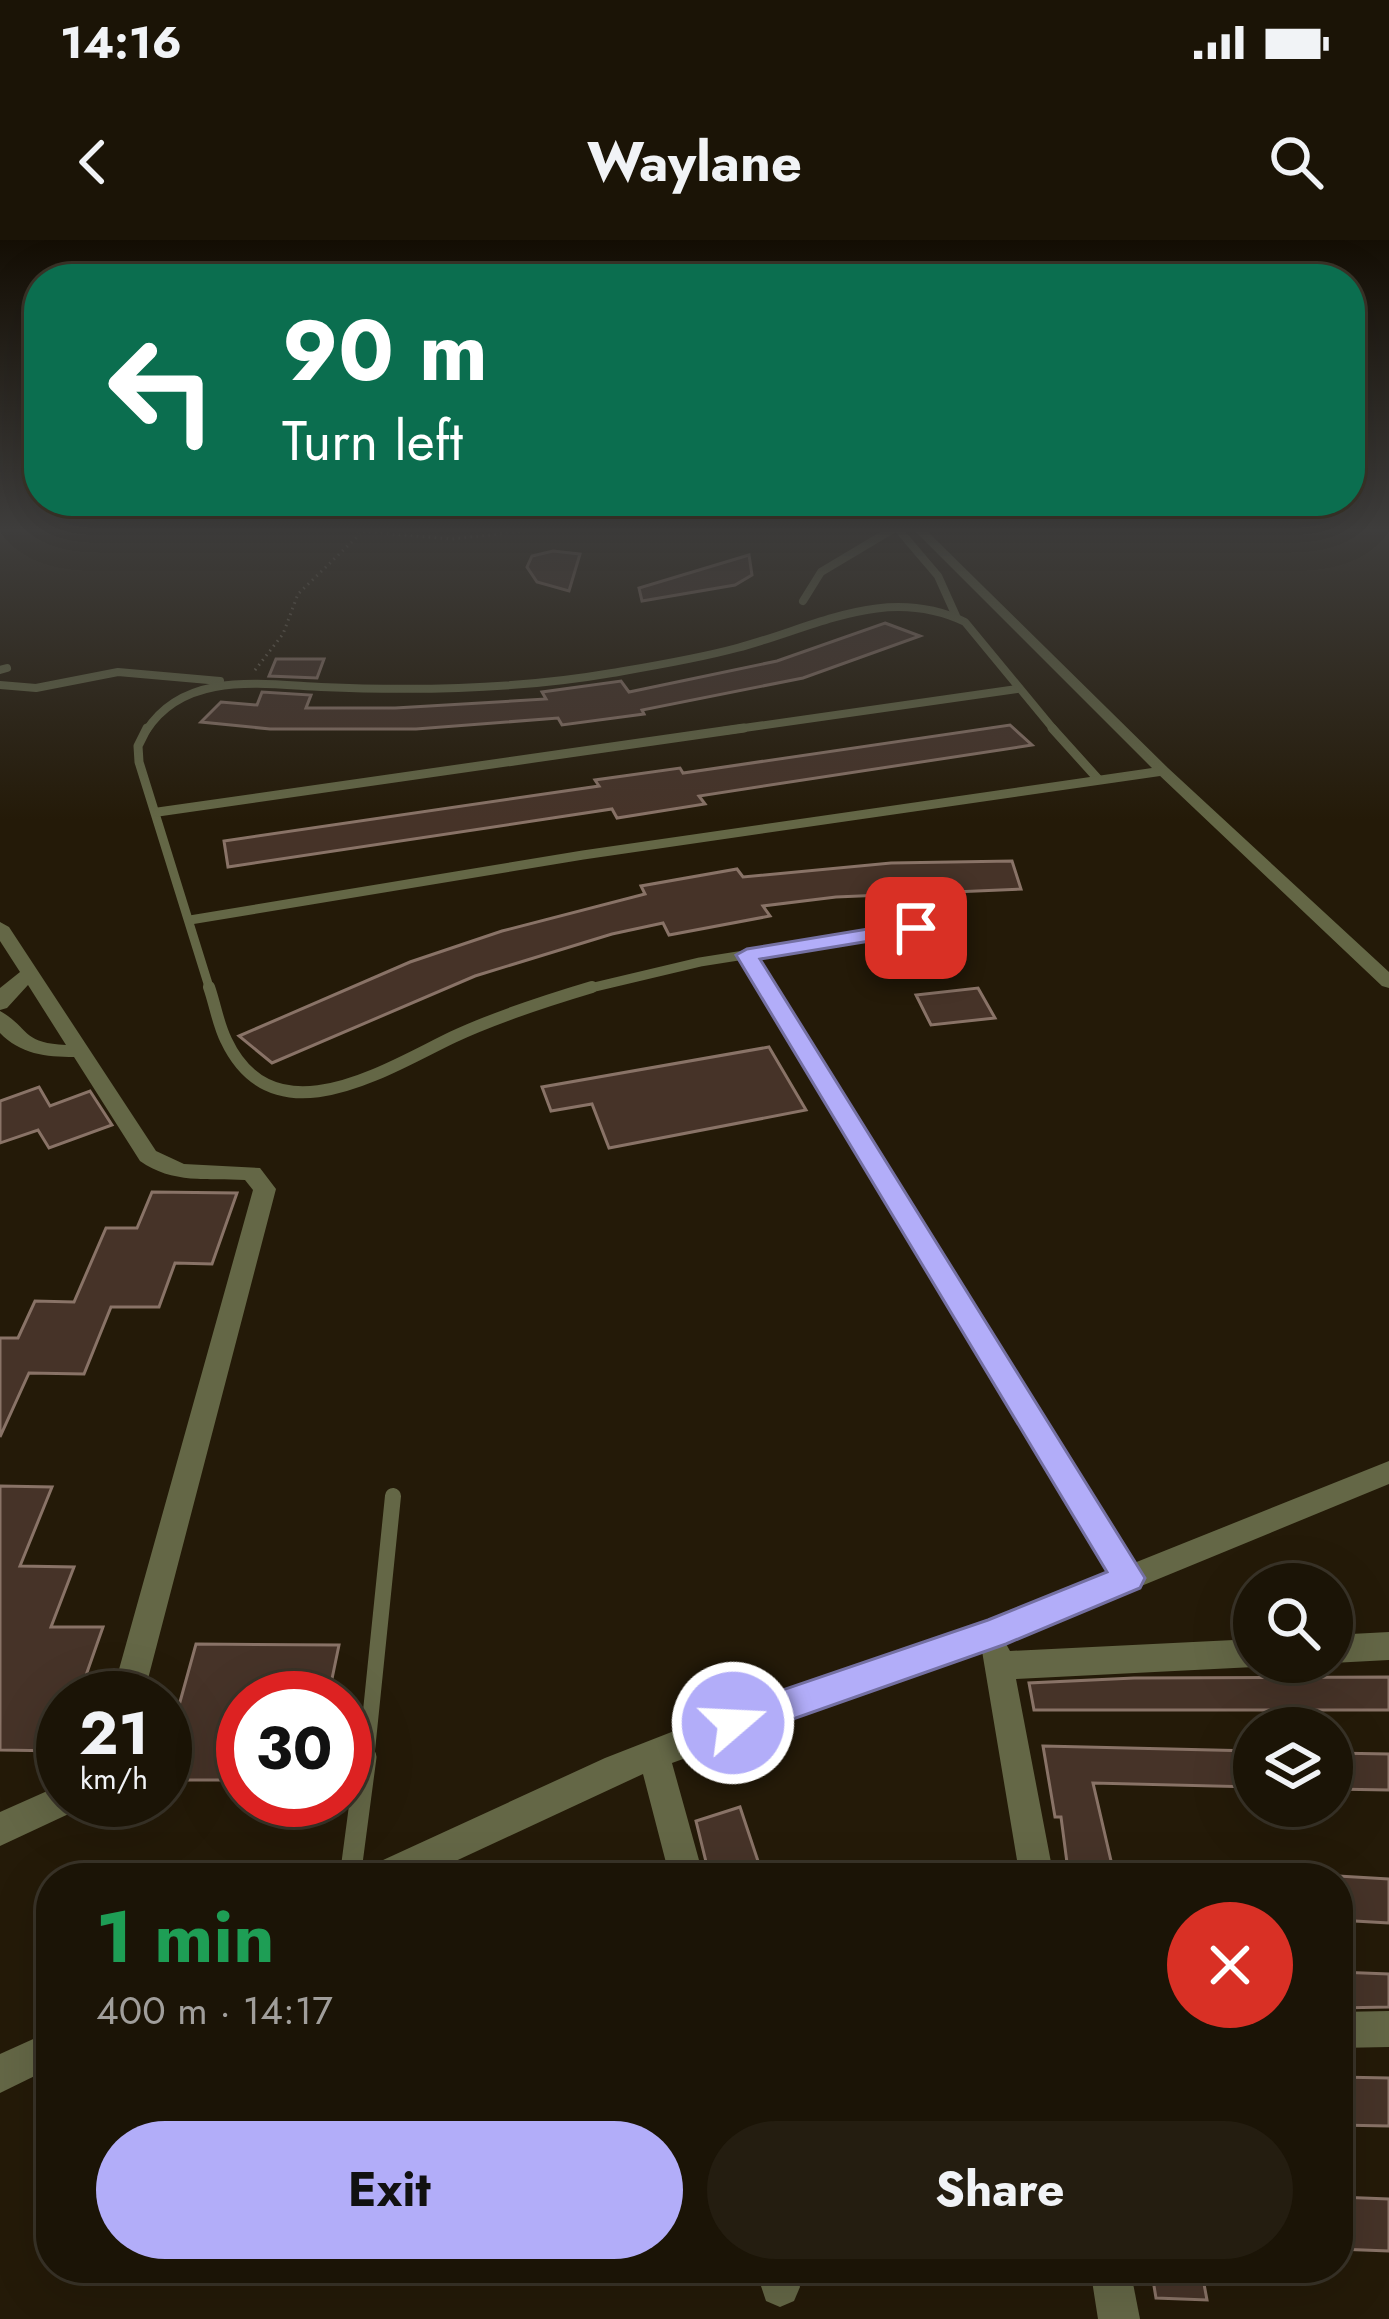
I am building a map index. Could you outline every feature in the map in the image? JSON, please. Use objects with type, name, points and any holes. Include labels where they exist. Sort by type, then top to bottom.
[{"type":"street","points":[[1017,626],[1162,770],[1389,982]]},
{"type":"street","points":[[2,934],[148,1156],[161,1168],[252,1173],[265,1189],[134,1671]]},
{"type":"street","points":[[0,1004],[30,974]]},
{"type":"street","points":[[0,1017],[11,1038],[23,1045],[46,1052],[80,1051]]},
{"type":"street","points":[[415,1863],[654,1755],[994,1633],[1389,1472]]},
{"type":"street","points":[[994,1633],[1034,1863]]},
{"type":"street","points":[[1353,1648],[1389,1646]]},
{"type":"street","points":[[998,1666],[1233,1654]]},
{"type":"street","points":[[654,1755],[683,1863]]},
{"type":"street","points":[[0,1829],[36,1812]]},
{"type":"street","points":[[1353,2030],[1389,2029]]},
{"type":"street","points":[[0,2074],[36,2056]]},
{"type":"street","points":[[1113,2283],[1119,2319]]},
{"type":"lane","points":[[0,685],[36,688],[118,672],[398,691],[508,685],[671,663],[805,626]]},
{"type":"lane","points":[[964,626],[1098,779]]},
{"type":"lane","points":[[233,683],[190,693],[142,734],[139,762],[226,1041],[246,1072],[269,1086],[295,1092],[346,1085],[465,1032],[577,992],[747,955],[916,928]]},
{"type":"lane","points":[[158,812],[1017,689]]},
{"type":"lane","points":[[190,920],[1162,770]]},
{"type":"lane","points":[[747,955],[1129,1578]]},
{"type":"lane","points":[[352,1863],[381,1647],[393,1496]]},
{"type":"path","points":[[233,683],[249,679],[286,626]]},
{"type":"building","points":[[876,626],[893,626],[920,636],[803,678],[642,710],[644,714],[562,725],[558,718],[416,729],[270,729],[201,722],[221,702],[257,705],[262,692],[311,695],[306,708],[546,699],[542,692],[621,681],[629,692],[777,661]]},
{"type":"building","points":[[276,659],[324,659],[317,678],[269,676]]},
{"type":"building","points":[[1010,725],[1032,745],[699,796],[705,804],[617,818],[612,809],[228,867],[224,841],[599,786],[595,780],[680,768],[683,773]]},
{"type":"building","points":[[1012,861],[1021,889],[836,897],[763,906],[770,916],[669,935],[663,923],[612,934],[475,976],[272,1063],[239,1036],[410,962],[502,931],[645,894],[641,886],[737,869],[743,877],[891,863]]},
{"type":"building","points":[[978,988],[995,1018],[931,1025],[916,995]]},
{"type":"building","points":[[769,1047],[806,1110],[609,1148],[592,1104],[551,1111],[542,1087]]},
{"type":"building","points":[[39,1087],[50,1106],[90,1091],[112,1125],[49,1148],[38,1130],[0,1143],[0,1101]]},
{"type":"building","points":[[152,1192],[237,1193],[212,1264],[175,1263],[159,1307],[111,1307],[84,1374],[29,1373],[0,1437],[0,1338],[18,1338],[35,1301],[74,1302],[106,1228],[137,1228]]},
{"type":"building","points":[[0,1486],[52,1487],[20,1566],[74,1567],[51,1627],[103,1627],[88,1671],[36,1671],[36,1751],[0,1750]]},
{"type":"building","points":[[196,1644],[339,1645],[334,1671],[216,1671],[216,1780],[192,1780],[189,1671]]},
{"type":"building","points":[[1353,1677],[1389,1677],[1389,1710],[1034,1710],[1029,1683],[1233,1678],[1233,1683],[1353,1683]]},
{"type":"building","points":[[1043,1746],[1233,1751],[1233,1786],[1093,1783],[1112,1863],[1067,1863],[1061,1817],[1055,1817]]},
{"type":"building","points":[[1353,1753],[1389,1754],[1389,1790],[1353,1789]]},
{"type":"building","points":[[740,1807],[759,1863],[706,1863],[696,1821]]},
{"type":"building","points":[[1353,1877],[1389,1879],[1389,1923],[1353,1921]]},
{"type":"building","points":[[1353,1973],[1389,1974],[1389,2007],[1353,2008]]},
{"type":"building","points":[[1353,2077],[1389,2078],[1389,2126],[1353,2125]]},
{"type":"building","points":[[1353,2198],[1389,2199],[1389,2251],[1353,2250]]},
{"type":"building","points":[[1154,2283],[1204,2283],[1207,2300],[1156,2298]]},
{"type":"route","points":[[733,1723],[994,1633],[1129,1578],[747,955],[916,928]]}]
